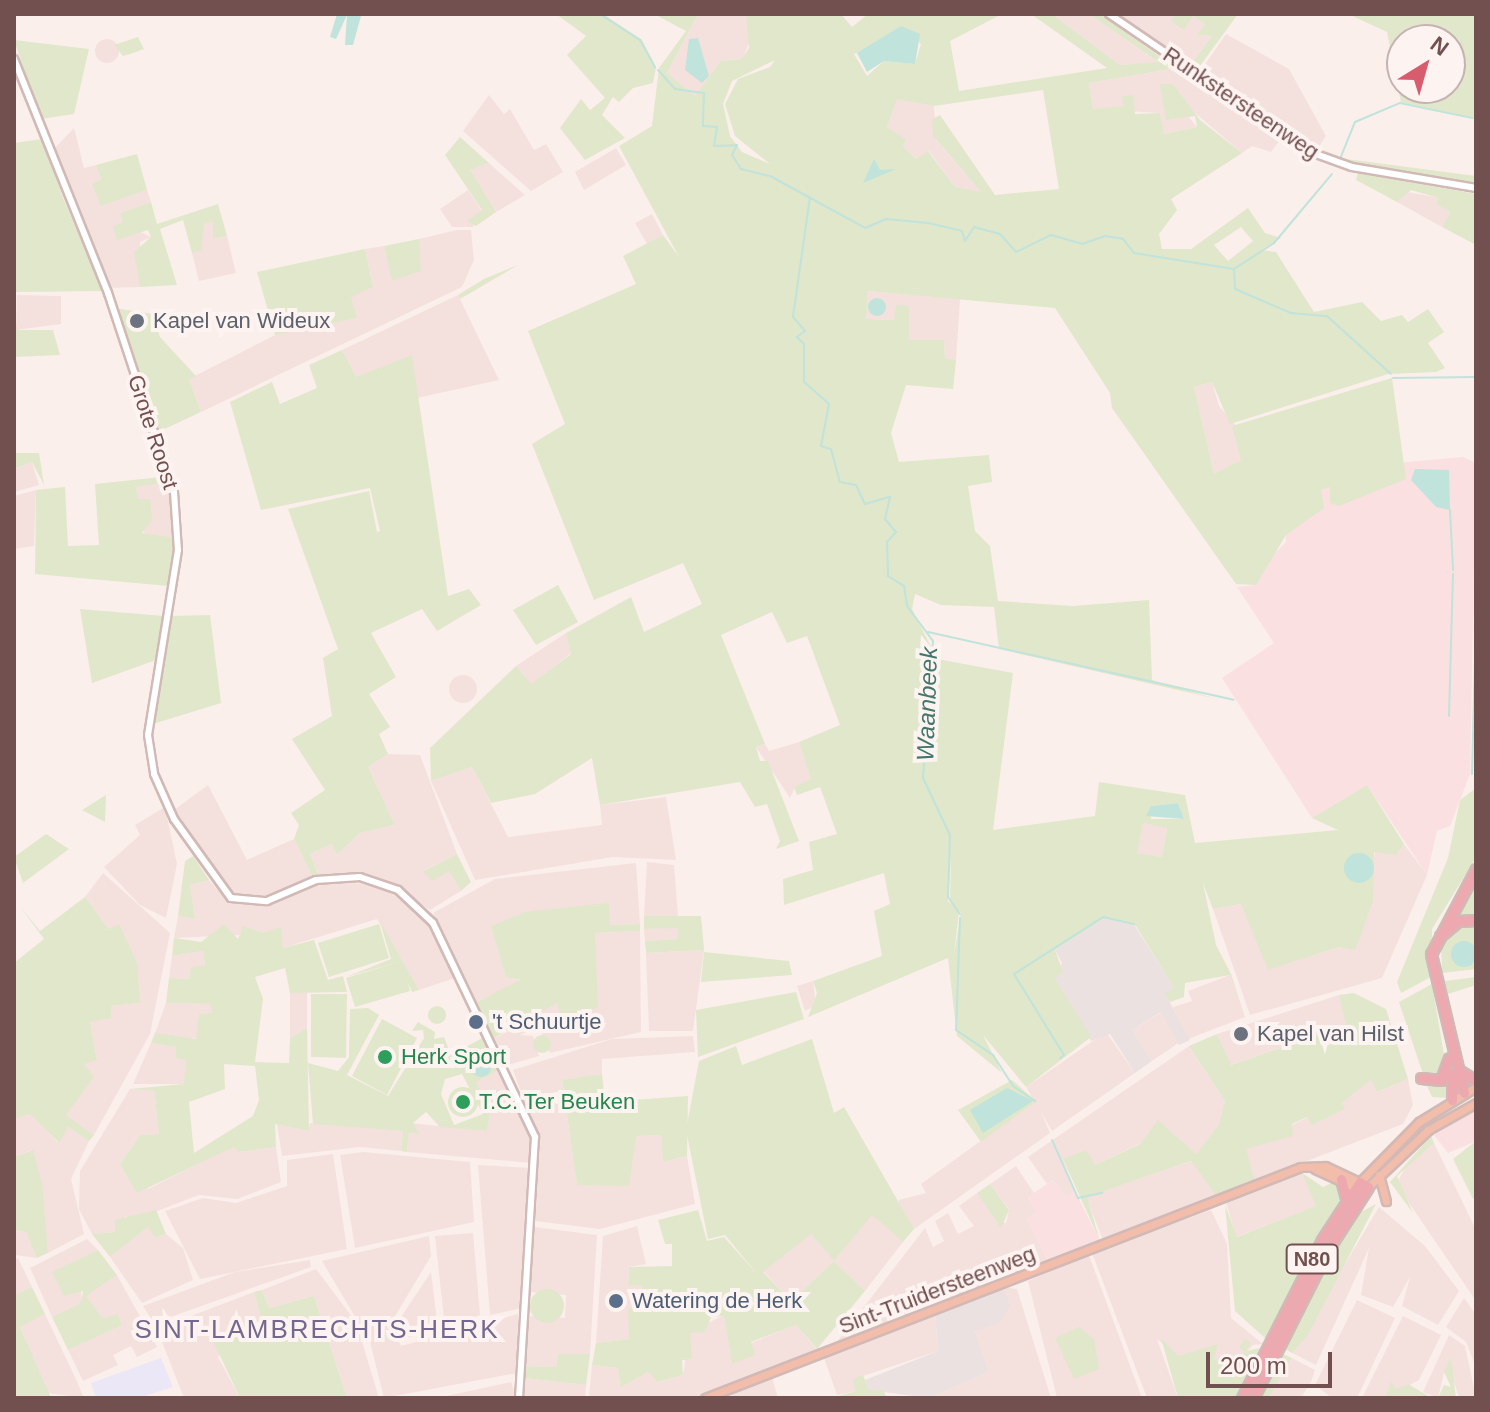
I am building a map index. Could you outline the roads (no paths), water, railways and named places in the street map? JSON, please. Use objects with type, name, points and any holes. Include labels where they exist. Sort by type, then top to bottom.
[{"type":"highway","points":[[1452,1100],[1450,1055],[1437,980],[1436,933],[1476,869]]},
{"type":"highway","points":[[1470,1090],[1460,1071],[1437,980],[1442,932],[1476,920]]},
{"type":"highway","points":[[1421,1078],[1441,1080],[1450,1055]]},
{"type":"highway","points":[[1450,1055],[1470,1090]]},
{"type":"highway","points":[[1460,1071],[1476,1081]]},
{"type":"highway","points":[[1343,1177],[1347,1201]]},
{"type":"highway","name":"N80","points":[[1253,1398],[1278,1336],[1347,1201],[1362,1188]]},
{"type":"highway","name":"N80","points":[[1278,1336],[1362,1188]]},
{"type":"highway","name":"N80","points":[[1242,1398],[1269,1355]]},
{"type":"main road","name":"N80","points":[[1362,1188],[1452,1100],[1470,1090]]},
{"type":"main road","points":[[1470,1090],[1475,1104]]},
{"type":"main road","name":"N80","points":[[1375,1172],[1428,1130],[1475,1104]]},
{"type":"main road","name":"Sint-Truidersteenweg","points":[[705,1398],[1302,1170],[1343,1177],[1362,1188]]},
{"type":"main road","points":[[1343,1177],[1375,1172],[1386,1201]]},
{"type":"street","name":"Runkstersteenweg","points":[[1109,14],[1313,153],[1352,167],[1476,188]]},
{"type":"street","name":"Grote Roost","points":[[14,59],[108,293],[171,480],[178,550],[148,735],[151,765],[174,819],[231,898],[267,901],[316,880],[360,877],[398,890],[433,923],[535,1137],[519,1398]]},
{"type":"water","points":[[337,14],[361,16],[353,45],[345,45],[347,15],[336,39],[330,37]]},
{"type":"water","points":[[901,26],[920,34],[915,64],[884,61],[867,72],[857,53]]},
{"type":"water","points":[[698,38],[709,76],[702,83],[685,70],[689,39]]},
{"type":"water","points":[[874,159],[880,170],[896,169],[863,183]]},
{"type":"water","points":[[877,298],[886,307],[877,316],[868,307]]},
{"type":"water","points":[[1415,469],[1449,470],[1450,510],[1436,507],[1411,480]]},
{"type":"water","points":[[1178,803],[1184,819],[1146,816],[1151,806]]},
{"type":"water","points":[[1359,853],[1369,858],[1374,868],[1369,878],[1359,883],[1349,878],[1344,868],[1349,858]]},
{"type":"water","points":[[1464,941],[1473,945],[1477,954],[1473,963],[1464,967],[1455,963],[1451,954],[1455,945]]},
{"type":"water","points":[[481,1057],[488,1060],[491,1067],[488,1074],[481,1077],[474,1074],[471,1067],[474,1060]]},
{"type":"water","points":[[1007,1088],[1033,1101],[983,1133],[970,1110]]},
{"type":"waterway","name":"Waanbeek","points":[[600,14],[640,40],[655,67]]},
{"type":"waterway","points":[[658,70],[675,89],[704,93],[703,126],[717,127],[714,146],[737,145],[732,155],[741,169],[772,177],[865,228],[886,219],[928,223],[962,231],[965,241],[974,227],[1000,234],[1016,252],[1051,235],[1082,244],[1105,236],[1123,239],[1134,253],[1234,269],[1235,289],[1291,313],[1327,316],[1391,374]]},
{"type":"waterway","points":[[1340,159],[1355,122],[1400,103],[1472,118]]},
{"type":"waterway","points":[[1234,269],[1274,243],[1332,174]]},
{"type":"waterway","name":"Waanbeek","points":[[810,197],[793,317],[805,331],[797,337],[804,344],[804,382],[829,404],[821,446],[831,449],[840,482],[856,485],[865,504],[890,497],[885,519],[896,532],[887,542],[888,576],[904,586],[907,606],[933,641],[923,778],[950,835],[948,897],[960,914]]},
{"type":"waterway","points":[[1393,378],[1476,377]]},
{"type":"waterway","points":[[1450,510],[1453,570]]},
{"type":"waterway","points":[[1449,716],[1453,574]]},
{"type":"waterway","points":[[1472,774],[1476,620]]},
{"type":"waterway","points":[[928,632],[1234,700]]},
{"type":"waterway","points":[[1060,1058],[1064,1055],[1014,974],[1103,917],[1134,924]]},
{"type":"waterway","name":"Waanbeek","points":[[960,918],[956,1030],[993,1055],[1013,1086],[1035,1101]]},
{"type":"waterway","name":"Waanbeek","points":[[1052,1140],[1078,1198],[1102,1193]]},
{"type":"place","name":"Kapel van Wideux","points":[[137,321]]},
{"type":"place","name":"'t Schuurtje","points":[[476,1022]]},
{"type":"place","name":"Kapel van Hilst","points":[[1241,1034]]},
{"type":"place","name":"Herk Sport","points":[[385,1057]]},
{"type":"place","name":"T.C. Ter Beuken","points":[[463,1102]]},
{"type":"place","name":"Watering de Herk","points":[[616,1301]]},
{"type":"district","name":"SINT-LAMBRECHTS-HERK","points":[[317,1330]]}]
